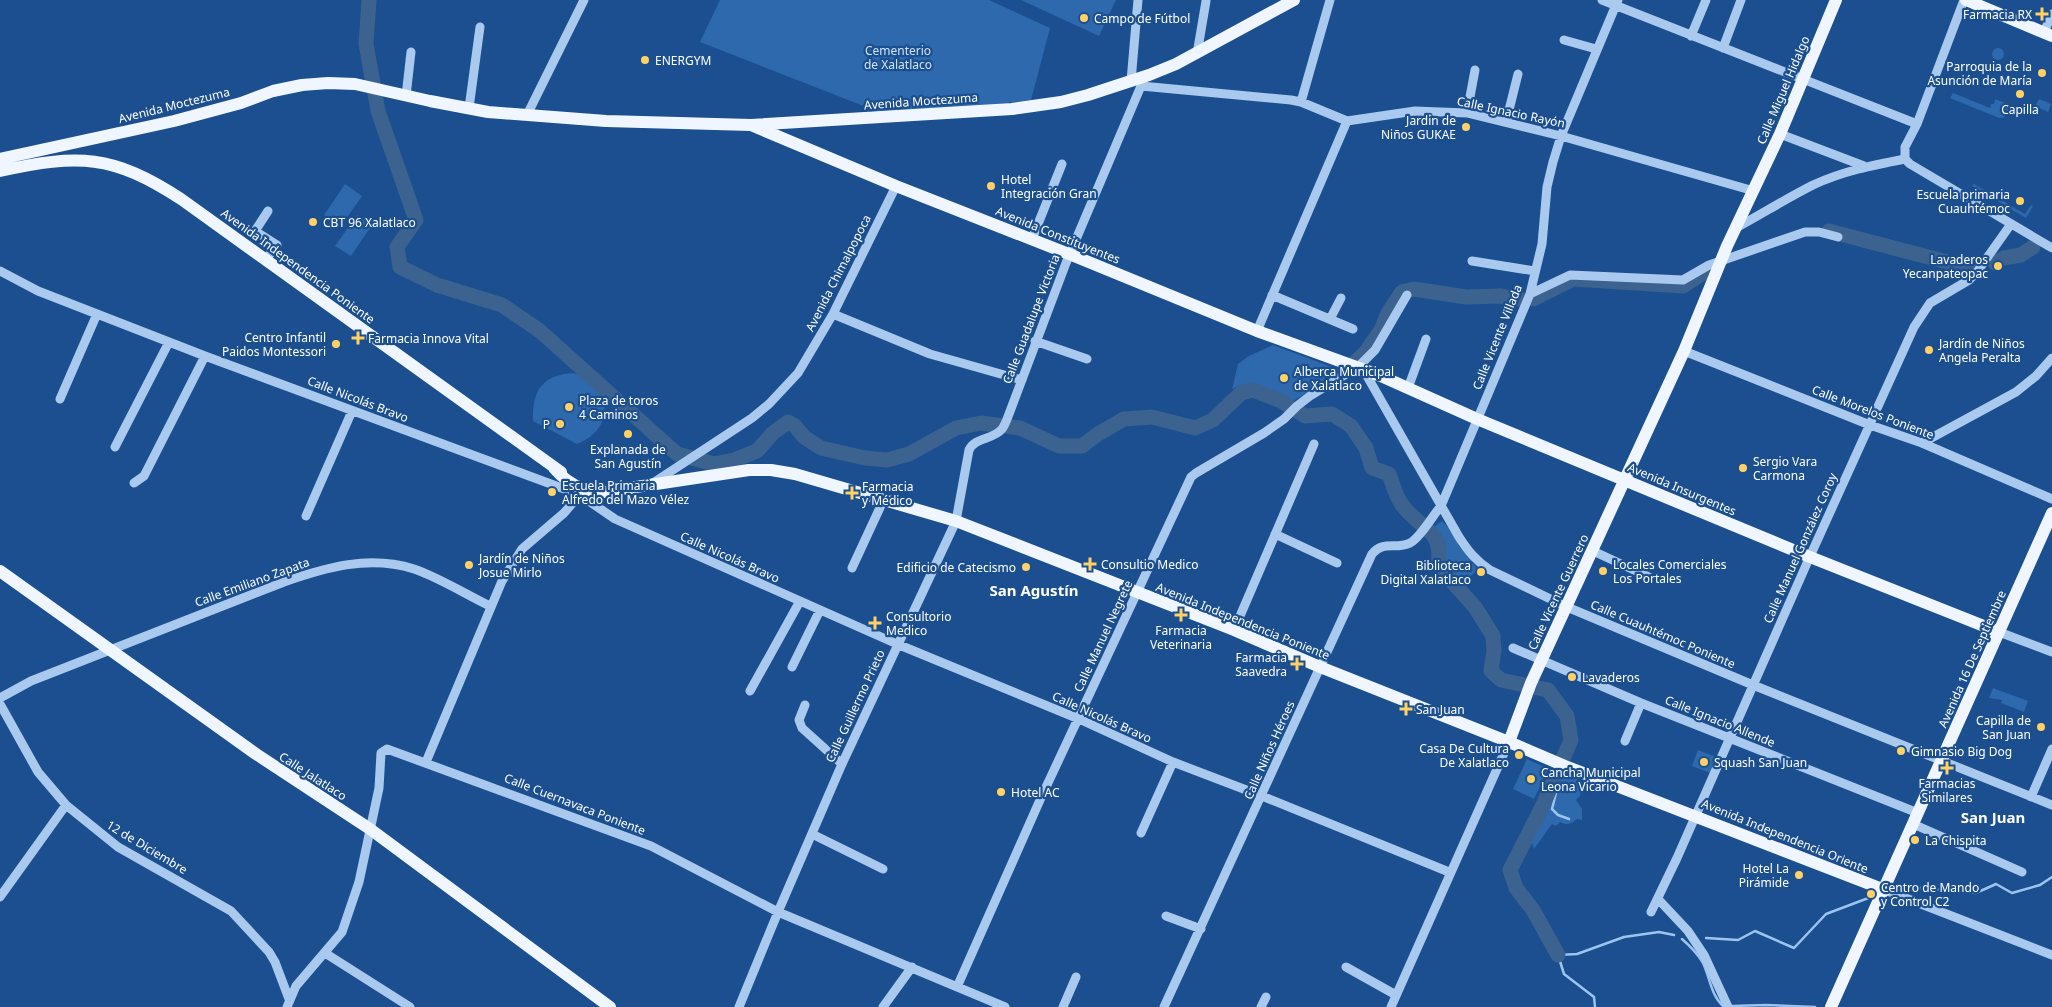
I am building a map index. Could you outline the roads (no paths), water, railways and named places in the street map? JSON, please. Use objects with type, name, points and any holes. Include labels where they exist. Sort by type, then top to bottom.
[{"type":"main road","name":"Avenida Moctezuma","points":[[0,159],[174,121],[241,103],[273,91],[302,85],[328,83],[355,84],[488,112],[606,121],[751,125],[1012,109],[1061,102],[1137,82],[1197,54],[1294,0]]},
{"type":"main road","name":"Calle Miguel Hidalgo","points":[[1754,191],[1836,0]]},
{"type":"main road","points":[[1965,0],[2048,34]]},
{"type":"main road","name":"Avenida Constituyentes","points":[[751,125],[896,186],[1032,239],[1257,331],[1360,368]]},
{"type":"main road","name":"Avenida Independencia Poniente","points":[[0,171],[46,161],[72,159],[100,162],[126,169],[151,179],[266,259],[554,468],[582,492],[606,493],[749,470],[771,470],[795,474],[956,521],[1234,630],[1320,667],[1509,742]]},
{"type":"main road","name":"Calle Vicente Guerrero","points":[[1509,742],[1531,683],[1593,552],[1684,351],[1721,261],[1754,191]]},
{"type":"main road","name":"Avenida Insurgentes","points":[[1360,368],[1477,419],[1810,557],[1999,632]]},
{"type":"main road","name":"Avenida Independencia Poniente","points":[[554,468],[585,482],[616,490]]},
{"type":"main road","name":"Avenida 16 De Septiembre","points":[[1832,1004],[2052,514]]},
{"type":"main road","name":"Calle Jalatlaco","points":[[0,571],[256,754],[370,829],[610,1007]]},
{"type":"main road","name":"Avenida Independencia Oriente","points":[[1509,742],[1542,757],[1884,890]]},
{"type":"street","points":[[527,115],[584,0]]},
{"type":"street","name":"Calle Guadalupe Victoria","points":[[1001,430],[1009,414],[1035,341],[1137,82],[1138,0]]},
{"type":"street","points":[[1302,102],[1330,0]]},
{"type":"street","points":[[1602,0],[1616,3],[1691,36],[1803,78],[1917,124]]},
{"type":"street","points":[[1691,36],[1706,0]]},
{"type":"street","points":[[1723,48],[1741,0]]},
{"type":"street","points":[[1965,0],[1917,124],[1906,147],[1905,158],[1910,164],[2052,248]]},
{"type":"street","points":[[1197,54],[1206,2]]},
{"type":"street","name":"Calle Vicente Villada","points":[[1420,533],[1441,506],[1530,294],[1542,244],[1547,187],[1561,136],[1616,3]]},
{"type":"street","points":[[2048,34],[2052,14]]},
{"type":"street","points":[[469,108],[480,27]]},
{"type":"street","points":[[1564,40],[1596,49]]},
{"type":"street","points":[[406,96],[411,52]]},
{"type":"street","points":[[1467,113],[1475,70]]},
{"type":"street","points":[[1506,122],[1518,74]]},
{"type":"street","points":[[1137,82],[1302,102],[1347,121],[1257,331]]},
{"type":"street","name":"Calle Ignacio Rayón","points":[[1347,121],[1415,111],[1467,113],[1561,136],[1754,191]]},
{"type":"street","points":[[1780,134],[1864,166]]},
{"type":"street","points":[[1736,228],[1814,185],[1864,166],[1905,158]]},
{"type":"street","points":[[1032,239],[1062,164]]},
{"type":"street","name":"Avenida Chimalpopoca","points":[[651,485],[752,418],[781,392],[798,373],[833,314],[896,186]]},
{"type":"street","points":[[266,259],[277,245],[255,231],[268,211]]},
{"type":"street","name":"Calle Manuel González Coroy","points":[[1651,912],[1922,313],[1930,303],[1969,280],[1977,272],[2011,224]]},
{"type":"street","points":[[1530,294],[1570,275],[1677,281],[1688,278],[1704,267],[1805,232],[1812,231],[1838,236]]},
{"type":"street","points":[[1472,261],[1536,271]]},
{"type":"street","name":"Calle Nicolás Bravo","points":[[0,271],[38,291],[169,342],[352,411],[582,492],[615,519],[820,610],[1173,762],[1449,872]]},
{"type":"street","points":[[1272,295],[1353,329]]},
{"type":"street","points":[[1360,368],[1374,350],[1407,295]]},
{"type":"street","points":[[1330,319],[1341,298]]},
{"type":"street","points":[[60,399],[97,314]]},
{"type":"street","points":[[833,314],[930,354],[1022,380]]},
{"type":"street","points":[[1408,388],[1426,339]]},
{"type":"street","points":[[1035,341],[1087,359]]},
{"type":"street","points":[[115,447],[169,342]]},
{"type":"street","name":"Calle Morelos Poniente","points":[[1684,351],[1870,425],[1922,443],[2052,499]]},
{"type":"street","points":[[134,483],[144,476],[206,356]]},
{"type":"street","points":[[1922,443],[2016,392],[2036,376],[2052,358]]},
{"type":"street","name":"Calle Manuel Negrete","points":[[957,987],[1040,800],[1191,477],[1284,420],[1297,406],[1360,368]]},
{"type":"street","name":"Calle Cuauhtémoc Poniente","points":[[1360,368],[1459,537],[1479,564],[1567,607],[1753,685],[2052,805]]},
{"type":"street","points":[[306,516],[352,411]]},
{"type":"street","name":"Calle Guillermo Prieto","points":[[739,1007],[842,764],[956,521],[969,450],[975,442],[994,435],[1001,430]]},
{"type":"street","points":[[1234,630],[1314,444]]},
{"type":"street","points":[[426,762],[502,581],[522,549],[564,513],[582,492]]},
{"type":"street","points":[[852,568],[884,500]]},
{"type":"street","name":"Calle Niños Héroes","points":[[1164,1007],[1375,551],[1386,545],[1410,543],[1420,533]]},
{"type":"street","points":[[1275,534],[1337,563]]},
{"type":"street","points":[[1593,552],[1649,577]]},
{"type":"street","name":"Calle Emiliano Zapata","points":[[0,698],[31,681],[292,579],[317,571],[365,561],[391,564],[415,570],[490,606]]},
{"type":"street","points":[[750,691],[800,601]]},
{"type":"street","points":[[792,667],[820,610]]},
{"type":"street","points":[[1999,632],[2052,652]]},
{"type":"street","name":"Calle Ignacio Allende","points":[[1513,648],[1915,819],[2022,872]]},
{"type":"street","points":[[0,687],[8,693]]},
{"type":"street","points":[[1625,741],[1641,703]]},
{"type":"street","name":"12 de Diciembre","points":[[0,704],[38,772],[66,805],[118,847],[231,911],[269,952],[275,962],[288,1003]]},
{"type":"street","points":[[805,705],[799,720],[802,728],[842,764]]},
{"type":"street","name":"Calle Vicente Guerrero","points":[[1392,1007],[1449,872],[1509,742]]},
{"type":"street","points":[[2031,797],[2052,749]]},
{"type":"street","name":"Calle Cuernavaca Poniente","points":[[370,829],[379,788],[383,750],[391,750],[651,846],[778,912],[1005,1007]]},
{"type":"street","points":[[1141,833],[1173,762]]},
{"type":"street","points":[[0,897],[66,805]]},
{"type":"street","points":[[288,1003],[296,986],[342,932],[359,882],[370,829]]},
{"type":"street","points":[[812,834],[883,869]]},
{"type":"street","name":"Avenida Independencia Oriente","points":[[1884,890],[2052,954]]},
{"type":"street","points":[[1658,899],[1688,931],[1704,955],[1728,1007]]},
{"type":"street","points":[[1166,916],[1201,929]]},
{"type":"street","points":[[325,953],[410,1007]]},
{"type":"street","points":[[1346,967],[1396,995]]},
{"type":"street","points":[[883,1007],[912,968]]},
{"type":"street","points":[[1063,1007],[1076,977]]},
{"type":"street","points":[[1261,1007],[1266,997]]},
{"type":"waterway","points":[[369,0],[366,44],[378,111],[416,220],[397,247],[400,267],[437,285],[502,305],[540,331],[677,454],[714,464],[734,460],[757,451],[773,433],[788,422],[795,426],[804,437],[821,448],[865,458],[887,460],[909,454],[956,428],[981,423],[1020,428],[1059,446],[1082,446],[1124,419],[1152,417],[1195,428],[1213,420],[1241,393],[1253,390],[1281,401],[1305,416],[1332,414],[1351,426],[1366,448],[1372,468],[1389,474],[1401,503],[1410,514],[1430,531],[1438,544],[1438,566],[1475,607],[1493,636],[1494,651],[1491,671],[1501,680],[1548,690],[1567,716],[1571,740],[1543,805],[1510,870],[1516,888],[1533,910],[1558,955]]},
{"type":"waterway","points":[[1829,231],[1970,268],[1978,268]]},
{"type":"waterway","points":[[1995,263],[2004,258],[2021,255],[2033,247]]},
{"type":"waterway","points":[[1533,299],[1573,279],[1683,286],[1711,268]]},
{"type":"waterway","points":[[1354,363],[1365,353],[1381,330],[1388,313],[1402,292],[1414,289],[1466,297],[1500,296],[1520,299]]},
{"type":"waterway","points":[[1556,776],[1559,783]]},
{"type":"waterway","points":[[1556,793],[1552,809],[1558,815],[1569,819]]},
{"type":"waterway","points":[[1910,887],[1976,893],[1996,884],[2012,893],[2040,885],[2052,877]]},
{"type":"waterway","points":[[1706,938],[1738,940],[1755,931],[1794,948],[1826,914],[1871,897]]},
{"type":"waterway","points":[[1595,1007],[1594,997],[1564,974],[1558,955],[1577,954],[1624,937],[1659,932],[1674,935]]},
{"type":"waterway","points":[[1682,939],[1694,950],[1701,960],[1713,992],[1723,1006]]},
{"type":"waterway","points":[[1732,1006],[1815,1007]]},
{"type":"place","name":"Farmacia RX","points":[[2042,14]]},
{"type":"place","name":"Campo de Fútbol","points":[[1084,18]]},
{"type":"place","name":"ENERGYM","points":[[645,60]]},
{"type":"place","name":"Parroquia de la Asunción de María","points":[[2042,73]]},
{"type":"place","name":"Capilla","points":[[2020,94]]},
{"type":"place","name":"Jardin de Niños GUKAE","points":[[1466,127]]},
{"type":"place","name":"Hotel Integración Gran","points":[[991,186]]},
{"type":"place","name":"Escuela primaria Cuauhtémoc","points":[[2020,201]]},
{"type":"place","name":"CBT 96 Xalatlaco","points":[[313,222]]},
{"type":"place","name":"Lavaderos Yecanpateopac","points":[[1998,266]]},
{"type":"place","name":"Farmacia Innova Vital","points":[[358,338]]},
{"type":"place","name":"Centro Infantil Paidos Montessori","points":[[336,344]]},
{"type":"place","name":"Jardín de Niños Angela Peralta","points":[[1929,350]]},
{"type":"place","name":"Alberca Municipal de Xalatlaco","points":[[1284,378]]},
{"type":"place","name":"Plaza de toros 4 Caminos","points":[[569,407]]},
{"type":"place","name":"P","points":[[560,424]]},
{"type":"place","name":"Explanada de San Agustín","points":[[628,434]]},
{"type":"place","name":"Sergio Vara Carmona","points":[[1743,468]]},
{"type":"place","name":"Escuela Primaria Alfredo del Mazo Vélez","points":[[552,492]]},
{"type":"place","name":"Farmacia y Médico","points":[[852,493]]},
{"type":"place","name":"Consultio Medico","points":[[1090,564]]},
{"type":"place","name":"Jardín de Niños Josue Mirlo","points":[[469,565]]},
{"type":"place","name":"Edificio de Catecismo","points":[[1026,567]]},
{"type":"place","name":"Locales Comerciales Los Portales","points":[[1603,571]]},
{"type":"place","name":"Biblioteca Digital Xalatlaco","points":[[1481,572]]},
{"type":"place","name":"Farmacia Veterinaria","points":[[1181,615]]},
{"type":"place","name":"Consultorio Medico","points":[[875,623]]},
{"type":"place","name":"Farmacia Saavedra","points":[[1297,664]]},
{"type":"place","name":"Lavaderos","points":[[1572,677]]},
{"type":"place","name":"San Juan","points":[[1406,709]]},
{"type":"place","name":"Capilla de San Juan","points":[[2041,727]]},
{"type":"place","name":"Gimnasio Big Dog","points":[[1901,751]]},
{"type":"place","name":"Casa De Cultura De Xalatlaco","points":[[1519,755]]},
{"type":"place","name":"Squash San Juan","points":[[1704,762]]},
{"type":"place","name":"Farmacias Similares","points":[[1947,768]]},
{"type":"place","name":"Cancha Municipal Leona Vicario","points":[[1531,779]]},
{"type":"place","name":"Hotel AC","points":[[1001,792]]},
{"type":"place","name":"La Chispita","points":[[1915,840]]},
{"type":"place","name":"Hotel La Pirámide","points":[[1799,875]]},
{"type":"place","name":"Centro de Mando y Control C2","points":[[1871,894]]},
{"type":"district","name":"San Agustín","points":[[1034,590]]},
{"type":"district","name":"San Juan","points":[[1993,817]]},
{"type":"park label","name":"Cementerio de Xalatlaco","points":[[898,57]]}]
